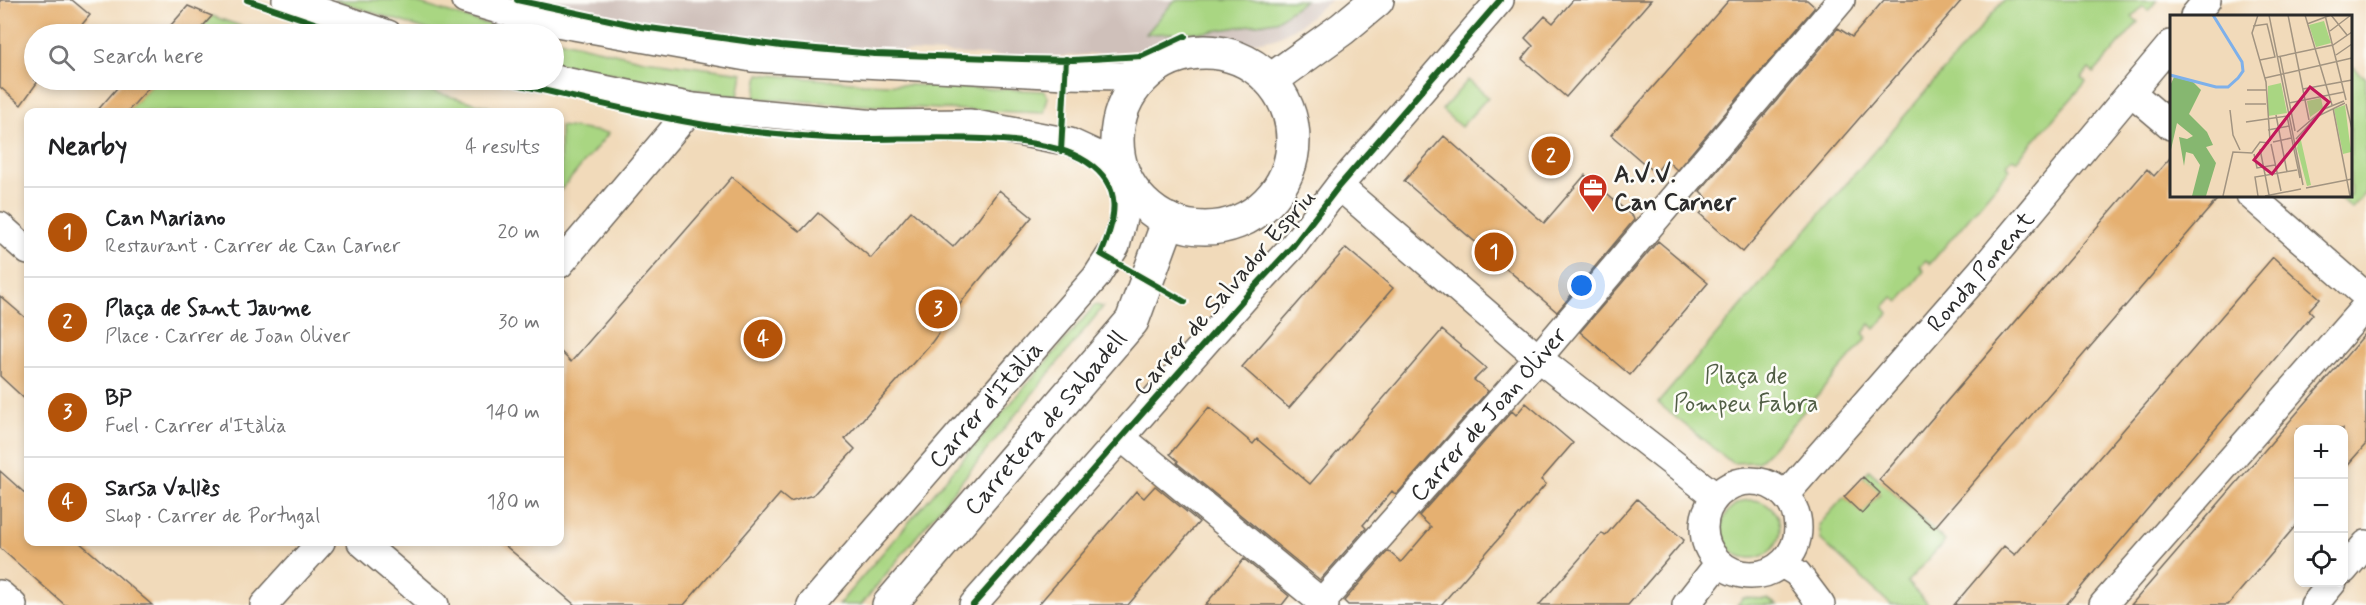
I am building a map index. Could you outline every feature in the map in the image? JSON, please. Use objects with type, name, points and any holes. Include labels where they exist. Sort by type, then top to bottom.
[{"type":"street","points":[[286,0],[358,24]]},
{"type":"street","points":[[465,0],[523,17],[563,24]]},
{"type":"street","points":[[1271,80],[1342,29],[1377,0]]},
{"type":"street","name":"Carrer de Salvador Espriu","points":[[972,605],[1293,246],[1339,186],[1500,0]]},
{"type":"street","name":"Carrer de Joan Oliver","points":[[1322,604],[1538,358],[1841,0]]},
{"type":"street","points":[[2195,15],[2207,0]]},
{"type":"street","points":[[564,24],[752,57],[1065,75],[1122,76],[1148,71],[1173,57],[1202,51],[1231,56],[1257,69],[1271,80],[1290,116],[1293,145],[1286,174],[1271,198],[1249,216],[1222,227],[1192,227],[1169,220],[1141,201],[1126,177],[1116,149],[1118,120],[1130,93],[1148,71]]},
{"type":"street","name":"Ronda Ponent","points":[[1785,495],[1989,262],[2170,45]]},
{"type":"street","points":[[564,81],[693,107],[876,124],[970,123],[1070,142],[1126,177]]},
{"type":"street","points":[[2131,92],[2170,125]]},
{"type":"street","points":[[564,259],[693,107]]},
{"type":"street","name":"Carrer d'Itàlia","points":[[811,605],[1096,277],[1116,246],[1126,177]]},
{"type":"street","points":[[1339,186],[1538,358],[1715,496]]},
{"type":"street","points":[[2251,196],[2366,296]]},
{"type":"street","name":"Carretera de Sabadell","points":[[889,605],[1132,321],[1169,220]]},
{"type":"street","points":[[0,226],[24,247]]},
{"type":"street","points":[[2103,605],[2366,306]]},
{"type":"street","points":[[1122,438],[1322,604]]},
{"type":"street","points":[[1744,480],[1766,482],[1785,495],[1796,515],[1798,538],[1792,552],[1782,564],[1757,575],[1744,575],[1731,571],[1719,563],[1710,552],[1704,538],[1707,508],[1715,496],[1744,480]]},
{"type":"street","points":[[2348,564],[2366,544]]},
{"type":"street","points":[[264,605],[317,546]]},
{"type":"street","points":[[366,546],[435,605]]},
{"type":"street","points":[[1686,605],[1719,563]]},
{"type":"street","points":[[1782,564],[1797,573],[1821,605]]},
{"type":"street","points":[[2314,605],[2329,587]]},
{"type":"street","points":[[0,594],[13,605]]},
{"type":"shaded area","points":[[524,0],[1331,0],[1298,26],[1276,38],[1245,44],[1040,58],[784,45],[598,17]]},
{"type":"green space","points":[[333,0],[407,0],[488,24],[409,24]]},
{"type":"green space","points":[[1175,0],[1305,0],[1276,21],[1207,32],[1146,34]]},
{"type":"green space","name":"Plaça de Pompeu Fabra","points":[[2004,0],[2157,0],[2148,11],[2143,6],[2132,17],[2138,22],[2094,73],[2089,69],[2082,78],[2086,82],[2016,161],[2013,158],[2007,165],[2010,169],[1930,264],[1926,260],[1920,266],[1924,271],[1899,302],[1893,297],[1884,307],[1889,313],[1875,329],[1870,324],[1863,333],[1867,338],[1772,448],[1758,462],[1732,463],[1658,403]]},
{"type":"green space","points":[[212,16],[235,24],[205,24]]},
{"type":"green space","points":[[564,41],[644,60],[742,73],[738,97],[564,65]]},
{"type":"green space","points":[[2351,65],[2366,78],[2366,193],[2352,209],[2337,196],[2351,196]]},
{"type":"green space","points":[[759,74],[863,83],[1044,91],[1048,97],[1044,113],[893,107],[755,98]]},
{"type":"green space","points":[[1468,80],[1488,97],[1461,127],[1442,110]]},
{"type":"green space","points":[[147,90],[427,90],[492,108],[131,108]]},
{"type":"green space","points":[[564,127],[609,133],[564,186]]},
{"type":"green space","points":[[1095,305],[1103,307],[861,605],[838,605]]},
{"type":"green space","points":[[1869,470],[1945,541],[1907,582],[1929,605],[1891,605],[1821,540],[1819,525],[1844,497],[1862,513],[1880,494],[1863,477]]},
{"type":"green space","points":[[1745,500],[1757,500],[1767,504],[1776,513],[1780,535],[1772,550],[1757,558],[1745,558],[1735,554],[1726,545],[1722,535],[1722,523],[1726,513],[1735,504]]},
{"type":"green space","points":[[1743,598],[1768,599],[1777,605],[1737,605]]},
{"type":"building","points":[[0,0],[72,0],[90,15],[82,24],[24,24],[24,90],[32,90],[21,105],[0,87]]},
{"type":"building","points":[[1573,0],[1651,0],[1566,97],[1522,59],[1533,46],[1525,38],[1545,16],[1553,23]]},
{"type":"building","points":[[1729,0],[1807,0],[1815,7],[1677,170],[1666,160],[1655,173],[1611,135]]},
{"type":"building","points":[[1884,0],[1962,0],[1743,252],[1700,214],[1711,202],[1700,191],[1838,28],[1852,37]]},
{"type":"building","points":[[188,6],[212,16],[205,24],[172,24]]},
{"type":"building","points":[[115,90],[147,90],[131,108],[100,108]]},
{"type":"building","points":[[1444,136],[1544,223],[1585,175],[1633,217],[1634,220],[1557,312],[1404,181]]},
{"type":"building","points":[[2170,158],[2170,196],[2220,196],[1934,528],[1879,480],[2147,169],[2154,176]]},
{"type":"building","points":[[732,177],[800,232],[818,213],[871,258],[911,211],[953,247],[999,190],[1032,217],[966,296],[932,342],[845,439],[855,449],[813,495],[790,502],[780,494],[684,605],[575,605],[506,546],[564,546],[564,355],[571,362]]},
{"type":"building","points":[[1658,241],[1708,283],[1630,375],[1580,332]]},
{"type":"building","points":[[1346,248],[1393,288],[1289,408],[1242,367]]},
{"type":"building","points":[[2273,257],[2320,298],[2309,310],[2313,314],[2066,605],[1954,605],[2004,546],[2015,555]]},
{"type":"building","points":[[0,296],[24,317],[24,398],[0,376]]},
{"type":"building","points":[[1442,330],[1486,368],[1474,380],[1488,391],[1396,495],[1392,491],[1363,525],[1366,528],[1320,580],[1177,463],[1178,461],[1170,454],[1209,407],[1253,444],[1257,439],[1310,484]]},
{"type":"building","points":[[2366,333],[2366,444],[2348,464],[2348,425],[2294,425],[2294,528],[2228,605],[2131,605]]},
{"type":"building","points":[[1526,403],[1573,443],[1541,480],[1546,484],[1441,605],[1348,605],[1344,601],[1388,551],[1401,562],[1431,527],[1419,516],[1512,411],[1516,415]]},
{"type":"building","points":[[0,471],[24,492],[24,546],[84,546],[152,605],[65,605],[0,548]]},
{"type":"building","points":[[1863,477],[1880,493],[1862,514],[1844,497]]},
{"type":"building","points":[[1155,486],[1199,522],[1128,605],[1038,605],[1136,491],[1144,498]]},
{"type":"building","points":[[1637,499],[1684,540],[1628,605],[1539,605],[1602,533],[1605,536]]},
{"type":"building","points":[[1244,559],[1289,596],[1282,605],[1205,605]]},
{"type":"cycle path","points":[[247,0],[318,24]]},
{"type":"cycle path","points":[[517,0],[642,27],[781,46],[875,54],[1073,60],[1142,56],[1185,36]]},
{"type":"cycle path","points":[[973,605],[1293,246],[1339,186],[1500,0]]},
{"type":"cycle path","points":[[1061,151],[1066,59]]},
{"type":"cycle path","points":[[542,90],[653,115],[747,131],[842,139],[976,138],[1008,140],[1066,152],[1087,162],[1099,171],[1112,192],[1113,216],[1101,254],[1185,302]]},
{"type":"place","name":"Plaça de Sant Jaume","points":[[1551,156]]},
{"type":"place","name":"A.V.V. Can Carner","points":[[1593,214]]},
{"type":"place","name":"Can Mariano","points":[[1494,252]]},
{"type":"place","name":"BP","points":[[938,309]]},
{"type":"place","name":"Sarsa Vallès","points":[[763,339]]}]
